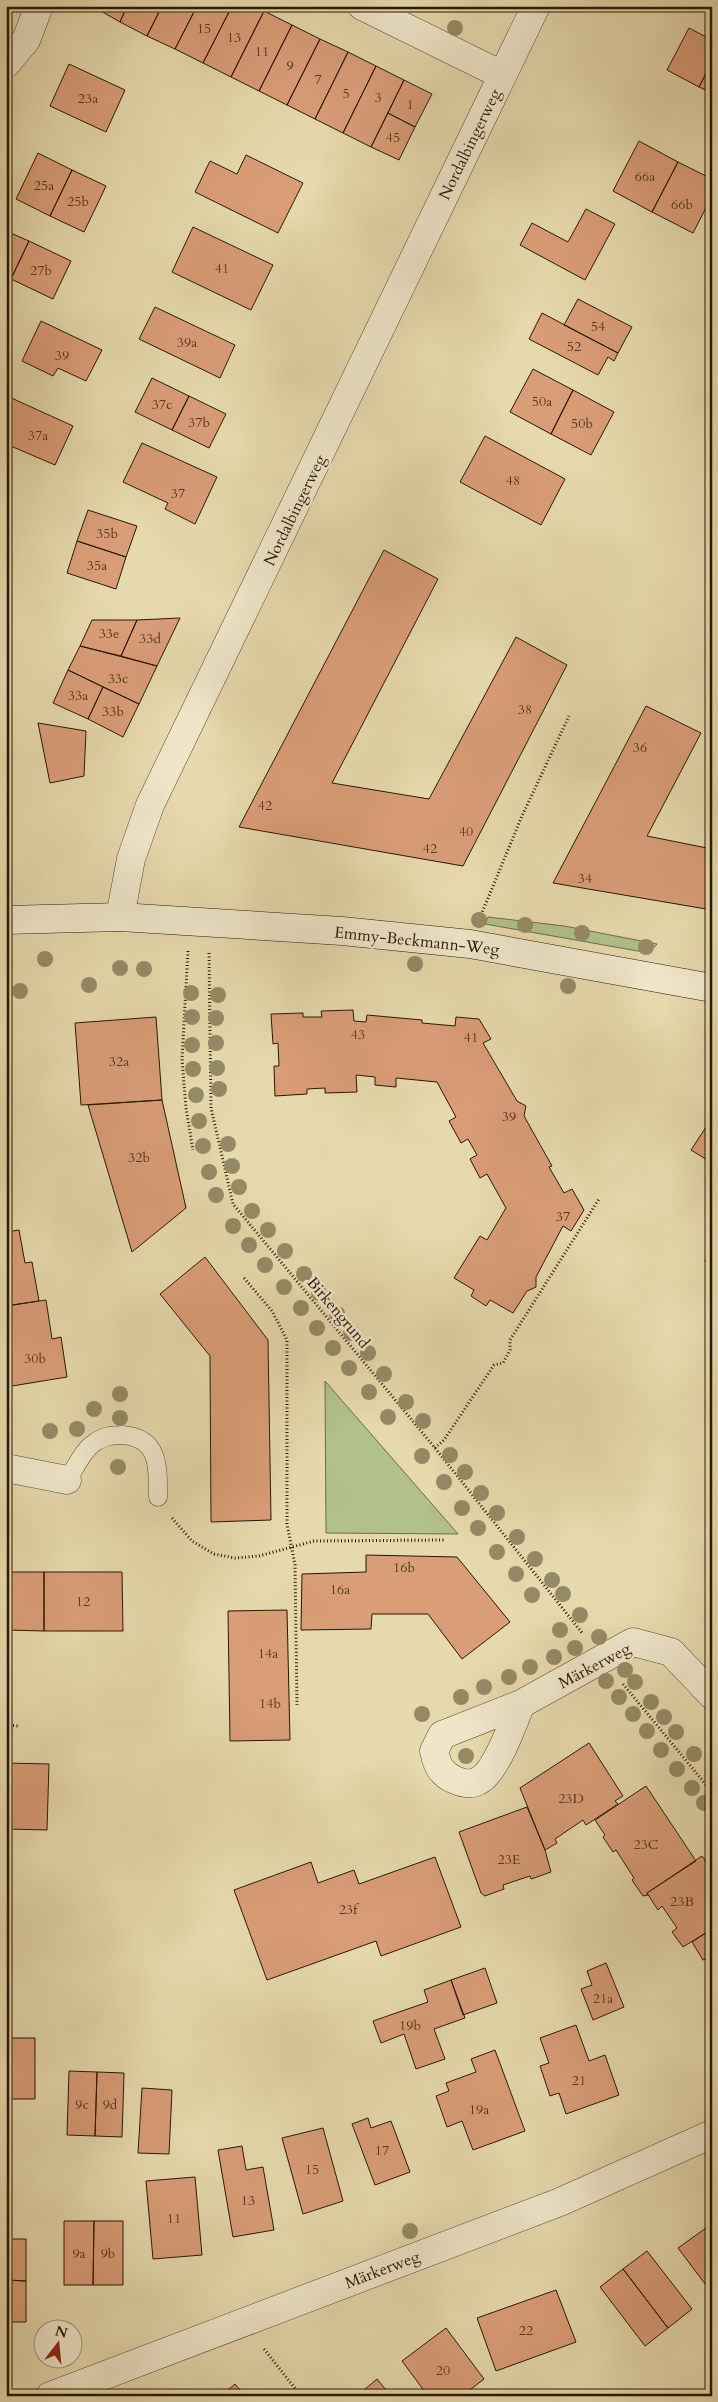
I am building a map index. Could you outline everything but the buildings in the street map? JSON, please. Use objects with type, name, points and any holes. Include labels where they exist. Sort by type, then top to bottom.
[{"type":"street","points":[[6,64],[26,40],[39,6]]},
{"type":"street","points":[[362,6],[502,74]]},
{"type":"street","name":"Nordalbingerweg","points":[[120,917],[131,858],[150,804],[536,6]]},
{"type":"street","points":[[6,920],[120,917]]},
{"type":"street","name":"Emmy-Beckmann-Weg","points":[[120,917],[342,931],[470,944],[712,988]]},
{"type":"street","points":[[6,1468],[67,1480]]},
{"type":"street","name":"Märkerweg","points":[[522,1704],[633,1642],[671,1652],[712,1695]]},
{"type":"street","name":"Märkerweg","points":[[50,2396],[560,2202],[712,2134]]},
{"type":"lane","points":[[67,1480],[93,1443],[111,1434],[134,1436],[151,1447],[158,1463],[158,1496]]},
{"type":"path","points":[[470,944],[522,816],[569,716]]},
{"type":"path","points":[[193,1150],[186,1108],[182,1059],[200,921]]},
{"type":"path","name":"Birkengrund","points":[[200,921],[208,985],[211,1108],[233,1204],[435,1448],[712,1792]]},
{"type":"path","points":[[435,1448],[444,1440],[494,1365],[503,1362],[510,1350],[510,1340],[599,1199]]},
{"type":"path","points":[[244,1278],[272,1311],[287,1340],[286,1524],[295,1565],[297,1705]]},
{"type":"path","points":[[158,1496],[176,1523],[192,1541],[214,1554],[235,1558],[259,1556],[314,1541],[444,1540]]},
{"type":"path","points":[[6,1725],[19,1726]]},
{"type":"path","points":[[252,2318],[263,2348],[301,2396]]},
{"type":"green space","points":[[488,917],[564,926],[657,944],[649,953],[485,924]]},
{"type":"green space","points":[[325,1381],[458,1534],[326,1533]]}]
